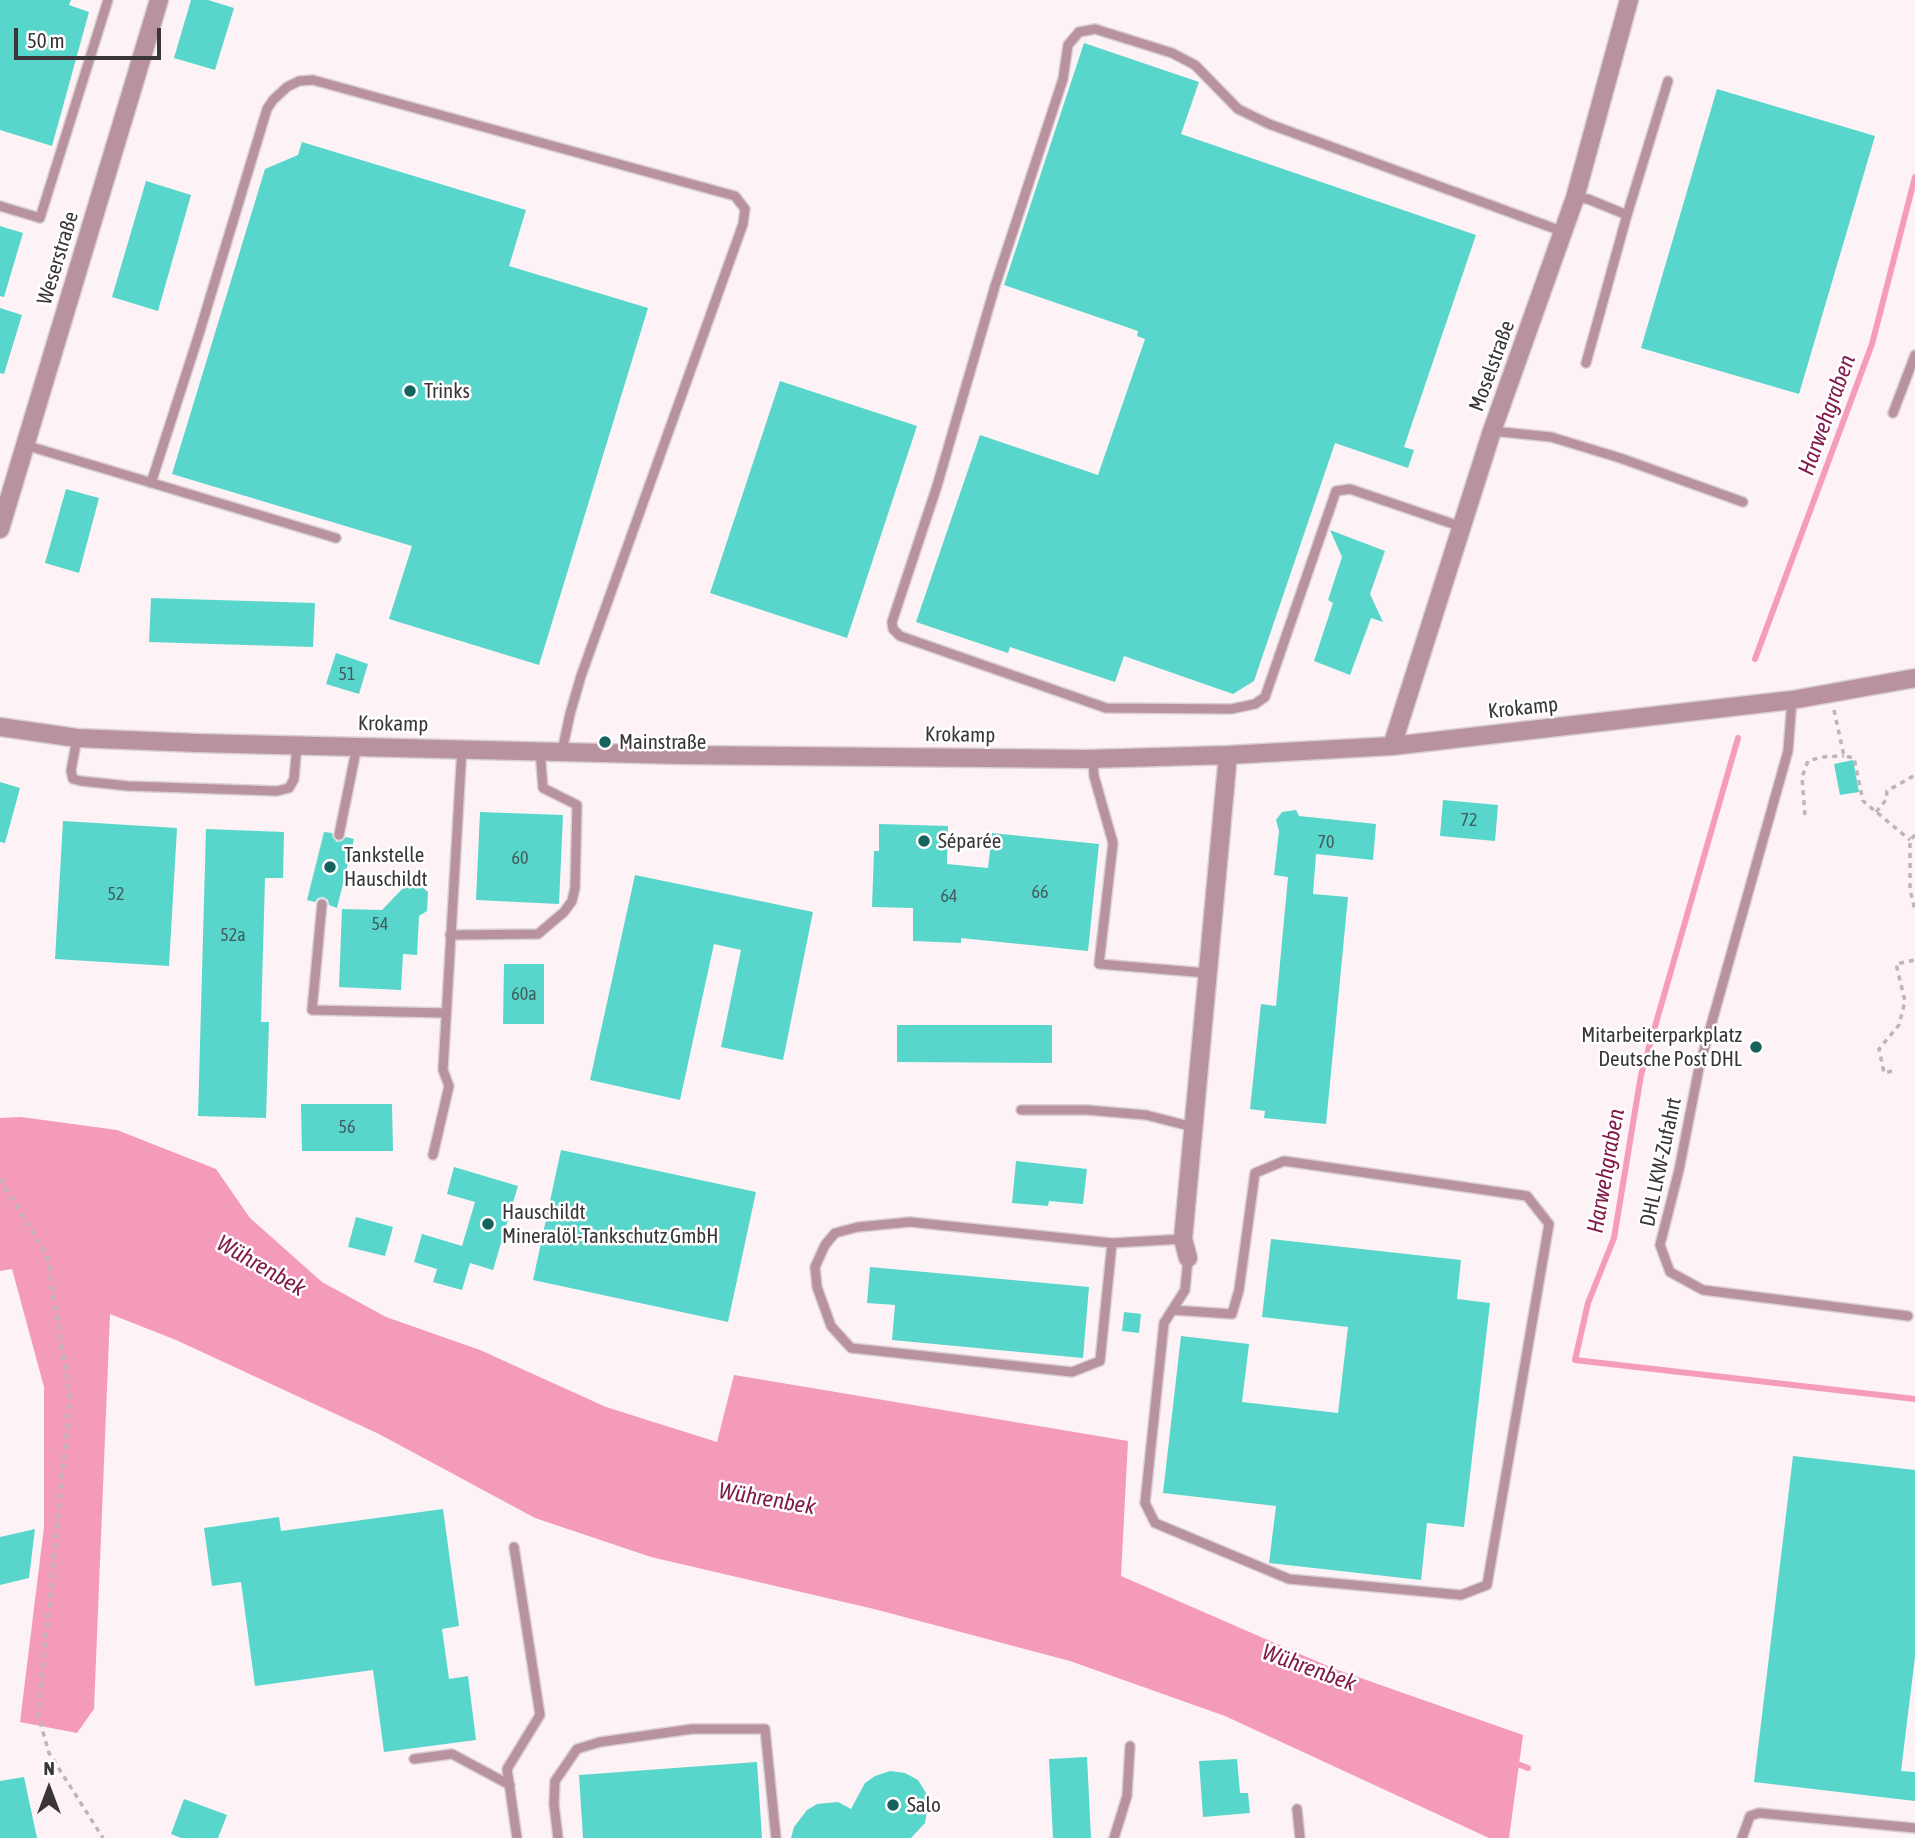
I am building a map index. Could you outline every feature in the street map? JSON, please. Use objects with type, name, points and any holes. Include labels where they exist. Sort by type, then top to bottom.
[{"type":"street","name":"Weserstraße","points":[[0,529],[159,0]]},
{"type":"street","name":"Moselstraße","points":[[1392,746],[1492,431],[1575,198],[1629,0]]},
{"type":"street","name":"Krokamp","points":[[0,727],[77,738],[297,745],[682,755],[1093,759],[1392,746],[1792,700],[1915,678]]},
{"type":"street","points":[[1188,1258],[1183,1239],[1228,755]]},
{"type":"lane","points":[[0,206],[40,218],[108,0]]},
{"type":"lane","points":[[1462,527],[1350,489],[1336,491],[1265,696],[1255,704],[1231,709],[1106,708],[900,636],[892,622],[948,448],[995,286],[1063,79],[1068,45],[1079,32],[1095,29],[1180,56],[1195,65],[1238,109],[1269,124],[1564,232]]},
{"type":"lane","points":[[151,483],[267,109],[287,87],[299,81],[313,80],[735,196],[745,209],[743,224],[581,676],[562,751]]},
{"type":"lane","points":[[1586,363],[1668,81]]},
{"type":"lane","points":[[1575,198],[1588,200],[1627,215]]},
{"type":"lane","points":[[1893,413],[1913,367],[1915,355]]},
{"type":"lane","points":[[1492,431],[1551,437],[1620,458],[1743,502]]},
{"type":"lane","points":[[25,445],[336,538]]},
{"type":"lane","name":"DHL LKW-Zufahrt","points":[[1792,700],[1788,751],[1699,1068],[1679,1170],[1660,1245],[1670,1272],[1703,1290],[1908,1316]]},
{"type":"lane","points":[[77,738],[71,771],[73,779],[128,786],[277,791],[289,788],[294,779],[297,745]]},
{"type":"lane","points":[[339,835],[357,746]]},
{"type":"lane","points":[[433,1154],[449,1086],[443,1070],[445,1013],[462,748]]},
{"type":"lane","points":[[450,935],[538,934],[564,912],[572,901],[575,888],[577,805],[543,788],[540,750]]},
{"type":"lane","points":[[1093,759],[1094,776],[1112,843],[1099,964],[1208,973]]},
{"type":"lane","points":[[322,904],[312,1010],[445,1013]]},
{"type":"lane","points":[[1021,1110],[1087,1110],[1146,1115],[1193,1127]]},
{"type":"lane","points":[[1172,1310],[1232,1314],[1239,1290],[1255,1173],[1284,1161],[1527,1196],[1549,1224],[1487,1585],[1461,1595],[1289,1579],[1155,1523],[1145,1503],[1164,1322],[1185,1290],[1188,1258]]},
{"type":"lane","points":[[1112,1243],[1100,1361],[1072,1372],[850,1349],[831,1326],[817,1287],[815,1267],[825,1245],[835,1233],[858,1227],[910,1222],[1112,1243],[1183,1239]]},
{"type":"lane","points":[[514,1547],[540,1715],[507,1769],[517,1838]]},
{"type":"lane","points":[[558,1838],[554,1804],[555,1781],[577,1749],[600,1742],[692,1729],[765,1729],[776,1838]]},
{"type":"lane","points":[[1114,1838],[1127,1796],[1130,1746]]},
{"type":"lane","points":[[414,1759],[452,1754],[510,1785]]},
{"type":"lane","points":[[1297,1809],[1300,1838]]},
{"type":"lane","points":[[1742,1838],[1750,1816],[1759,1813],[1914,1831]]},
{"type":"path","points":[[1831,694],[1844,756]]},
{"type":"path","points":[[1805,815],[1802,777],[1808,761],[1822,757],[1854,758],[1863,801],[1910,840]]},
{"type":"path","points":[[1876,812],[1886,800],[1887,791],[1915,775]]},
{"type":"path","points":[[1915,835],[1910,840],[1910,889],[1915,911]]},
{"type":"path","points":[[1892,1071],[1884,1073],[1879,1049],[1899,1025],[1905,1001],[1896,964],[1915,960]]},
{"type":"path","points":[[0,1179],[47,1256],[70,1397],[38,1715],[49,1753],[103,1838]]},
{"type":"shaded area","points":[[21,1117],[117,1130],[216,1169],[250,1218],[322,1282],[386,1317],[480,1350],[606,1407],[717,1442],[734,1375],[1128,1441],[1121,1576],[1332,1668],[1523,1735],[1509,1838],[1489,1838],[1225,1716],[1070,1661],[874,1609],[651,1557],[535,1518],[379,1434],[176,1340],[110,1314],[94,1709],[77,1733],[20,1722],[44,1527],[44,1387],[12,1269],[0,1271],[0,1118]]},
{"type":"building","points":[[0,0],[71,0],[69,5],[89,12],[52,146],[0,130]]},
{"type":"building","points":[[191,0],[208,0],[234,8],[215,70],[174,58]]},
{"type":"building","points":[[1084,43],[1199,82],[1181,134],[1476,235],[1404,447],[1414,450],[1408,468],[1335,443],[1254,681],[1233,694],[1124,656],[1115,682],[1010,647],[1008,653],[916,622],[980,435],[1098,475],[1145,339],[1137,336],[1138,331],[1004,285]]},
{"type":"building","points":[[1717,89],[1875,136],[1799,394],[1641,348]]},
{"type":"building","name":"Trinks","points":[[302,142],[526,210],[509,266],[648,308],[539,665],[389,619],[412,546],[172,474],[265,169],[298,155]]},
{"type":"building","points":[[146,181],[191,195],[158,311],[112,297]]},
{"type":"building","points":[[0,226],[23,233],[4,297],[0,296]]},
{"type":"building","points":[[0,308],[22,315],[4,374],[0,373]]},
{"type":"building","points":[[780,381],[917,426],[847,638],[710,593]]},
{"type":"building","points":[[66,489],[99,498],[79,573],[45,563]]},
{"type":"building","points":[[1330,530],[1385,551],[1370,594],[1383,622],[1371,618],[1350,675],[1314,661],[1333,603],[1328,600],[1342,557]]},
{"type":"building","points":[[151,598],[315,603],[313,647],[149,642]]},
{"type":"building","points":[[336,653],[368,664],[359,694],[326,684]]},
{"type":"building","points":[[1853,760],[1859,792],[1840,795],[1834,764]]},
{"type":"building","points":[[0,782],[20,788],[5,843],[0,842]]},
{"type":"building","points":[[1443,800],[1498,805],[1495,841],[1440,836]]},
{"type":"building","points":[[1296,810],[1299,816],[1376,824],[1373,860],[1316,854],[1313,894],[1348,897],[1326,1124],[1264,1118],[1265,1111],[1250,1109],[1261,1004],[1276,1006],[1288,877],[1274,875],[1279,831],[1276,820],[1282,812]]},
{"type":"building","points":[[480,812],[563,815],[559,904],[476,900]]},
{"type":"building","points":[[63,821],[177,828],[169,966],[55,959]]},
{"type":"building","points":[[879,824],[948,826],[947,864],[988,868],[992,833],[1099,844],[1088,951],[961,938],[961,943],[913,941],[913,908],[872,907],[874,851],[879,851]]},
{"type":"building","points":[[206,829],[284,832],[283,878],[265,878],[261,1022],[269,1022],[266,1118],[198,1116]]},
{"type":"building","points":[[324,832],[332,833],[337,842],[346,837],[354,839],[337,908],[329,905],[328,900],[323,897],[315,902],[307,900]]},
{"type":"building","points":[[635,875],[813,912],[783,1060],[721,1047],[741,950],[714,944],[680,1100],[590,1080]]},
{"type":"building","points":[[407,884],[420,885],[428,892],[427,911],[419,916],[417,955],[403,954],[401,990],[339,987],[342,909],[382,910]]},
{"type":"building","points":[[504,964],[544,964],[544,1024],[503,1024]]},
{"type":"building","points":[[897,1025],[1052,1025],[1052,1063],[897,1062]]},
{"type":"building","points":[[301,1104],[392,1104],[393,1151],[302,1151]]},
{"type":"building","points":[[561,1150],[756,1192],[728,1322],[533,1280]]},
{"type":"building","points":[[1016,1161],[1087,1169],[1083,1204],[1049,1201],[1048,1206],[1012,1203]]},
{"type":"building","name":"Hauschildt Mineralöl-Tankschutz GmbH","points":[[454,1167],[518,1186],[493,1270],[470,1263],[462,1290],[433,1282],[437,1269],[414,1262],[422,1234],[462,1246],[475,1202],[447,1194]]},
{"type":"building","points":[[356,1217],[393,1227],[385,1256],[348,1247]]},
{"type":"building","points":[[1271,1239],[1461,1260],[1457,1299],[1490,1303],[1464,1527],[1427,1523],[1421,1580],[1269,1563],[1276,1506],[1163,1493],[1181,1336],[1249,1344],[1242,1402],[1338,1413],[1348,1327],[1262,1317]]},
{"type":"building","points":[[870,1267],[1089,1287],[1083,1358],[892,1340],[895,1305],[867,1303]]},
{"type":"building","points":[[1124,1312],[1141,1314],[1139,1333],[1122,1331]]},
{"type":"building","points":[[1793,1456],[1915,1470],[1915,1657],[1901,1771],[1915,1772],[1915,1801],[1754,1782]]},
{"type":"building","points":[[443,1509],[459,1626],[442,1629],[449,1679],[468,1676],[476,1740],[384,1752],[373,1670],[255,1686],[241,1582],[212,1586],[204,1528],[279,1517],[281,1531]]},
{"type":"building","points":[[35,1529],[29,1578],[0,1585],[0,1537]]},
{"type":"building","points":[[1087,1757],[1091,1838],[1053,1838],[1049,1759]]},
{"type":"building","points":[[1237,1759],[1240,1793],[1248,1793],[1250,1813],[1203,1817],[1199,1761]]},
{"type":"building","points":[[757,1762],[762,1838],[583,1838],[579,1775]]},
{"type":"building","name":"Salo","points":[[890,1771],[905,1773],[918,1780],[926,1793],[928,1805],[925,1823],[911,1838],[791,1838],[794,1827],[807,1810],[817,1804],[838,1802],[851,1809],[865,1783]]},
{"type":"building","points":[[24,1777],[37,1838],[0,1838],[0,1781]]},
{"type":"building","points":[[184,1799],[227,1815],[218,1838],[181,1838],[171,1834]]},
{"type":"waterway","name":"Harwehgraben","points":[[1755,659],[1872,344],[1915,177]]},
{"type":"waterway","name":"Harwehgraben","points":[[1738,738],[1641,1075],[1614,1238],[1588,1303],[1575,1360],[1915,1399]]},
{"type":"waterway","name":"Wührenbek","points":[[40,1200],[58,1189],[91,1189],[111,1198],[474,1411],[692,1504],[926,1545],[1528,1768]]},
{"type":"place","name":"Trinks","points":[[410,391]]},
{"type":"place","name":"Mainstraße","points":[[605,742]]},
{"type":"place","name":"Séparée","points":[[924,841]]},
{"type":"place","name":"Tankstelle Hauschildt","points":[[330,867]]},
{"type":"place","name":"Mitarbeiterparkplatz Deutsche Post DHL","points":[[1756,1047]]},
{"type":"place","name":"Hauschildt Mineralöl-Tankschutz GmbH","points":[[488,1224]]},
{"type":"place","name":"Salo","points":[[893,1805]]}]
